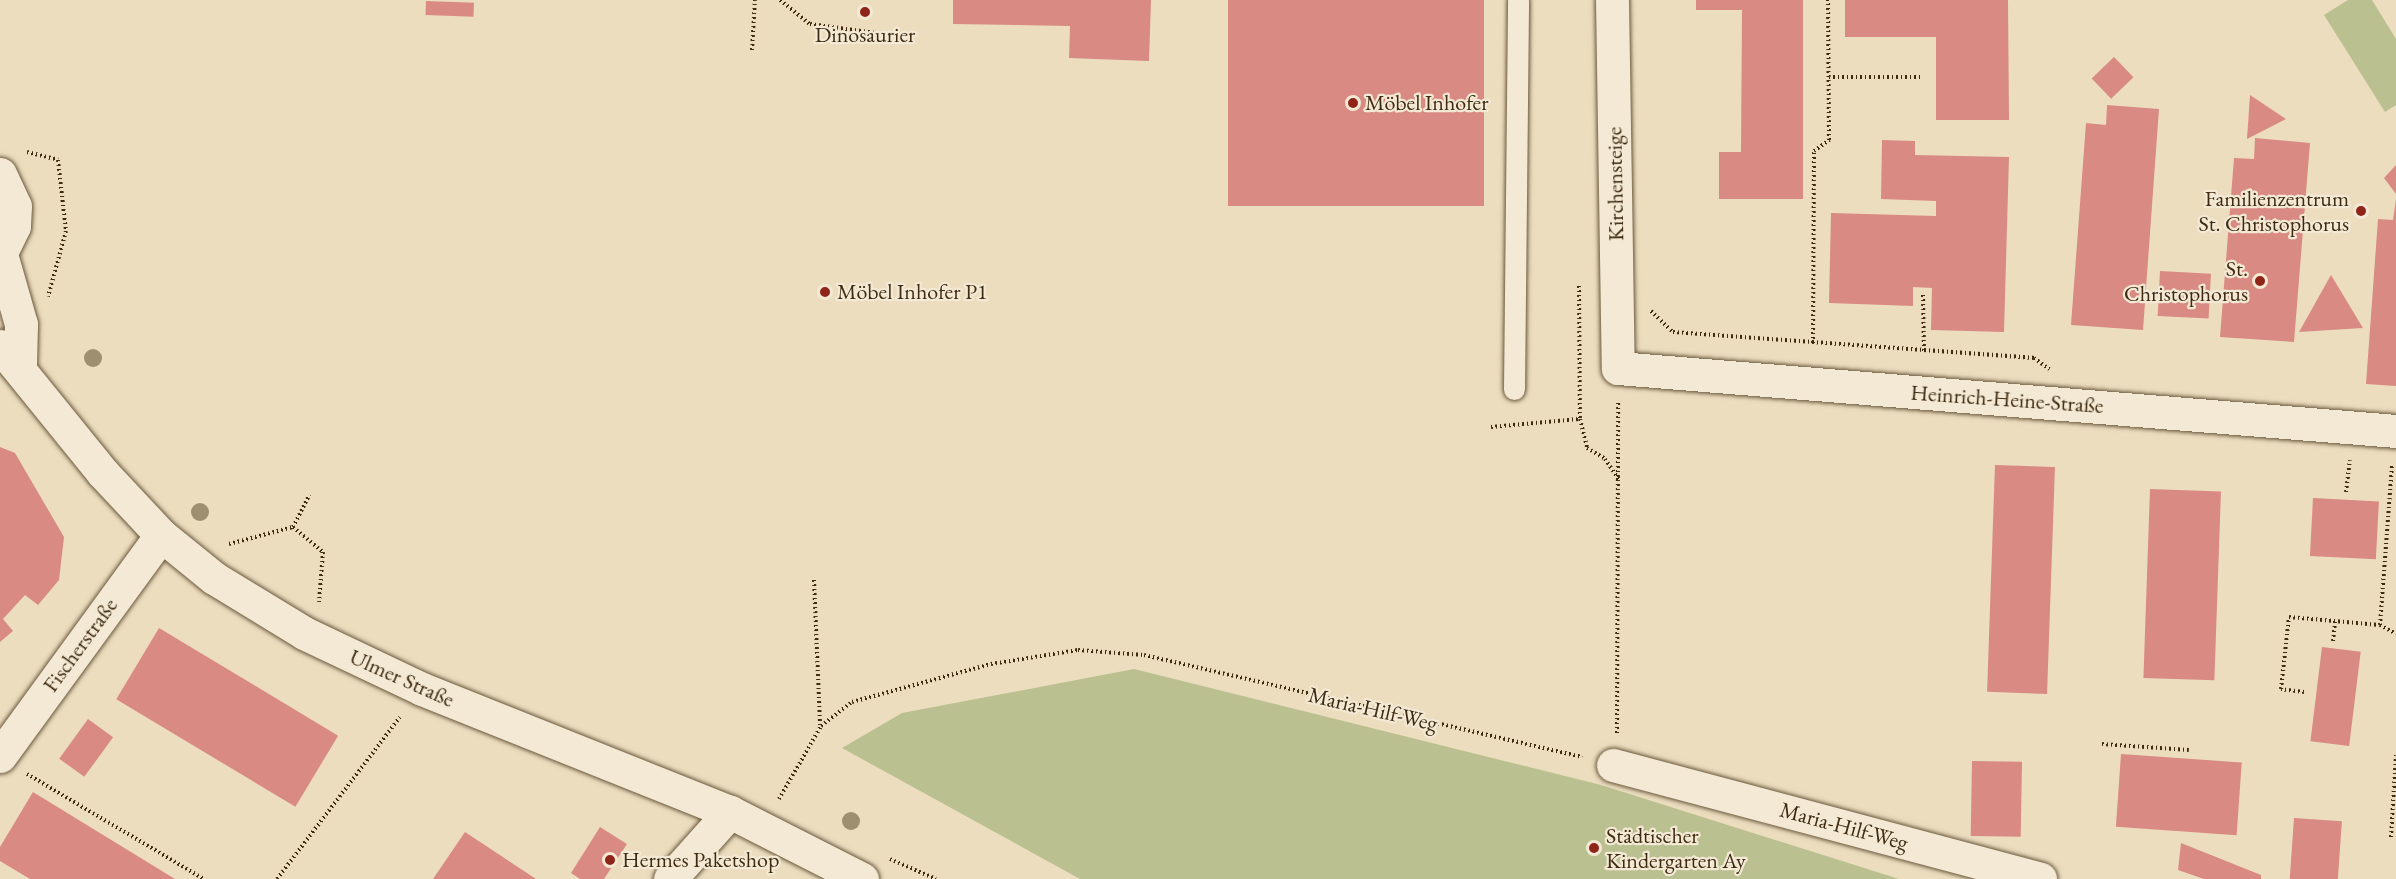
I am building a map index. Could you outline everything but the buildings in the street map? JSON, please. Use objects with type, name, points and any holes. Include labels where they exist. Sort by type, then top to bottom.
[{"type":"street","name":"Kirchensteige","points":[[1612,0],[1618,368]]},
{"type":"street","points":[[0,174],[15,206],[14,226],[1,254]]},
{"type":"street","name":"Ulmer Straße","points":[[1,254],[21,324],[10,356],[50,414],[161,535],[214,578],[304,633],[422,689],[873,868]]},
{"type":"street","name":"Heinrich-Heine-Straße","points":[[1618,368],[2395,431]]},
{"type":"street","name":"Fischerstraße","points":[[10,763],[161,535]]},
{"type":"street","name":"Maria-Hilf-Weg","points":[[1613,765],[2040,879]]},
{"type":"street","points":[[670,879],[730,812]]},
{"type":"lane","points":[[1514,389],[1518,0]]},
{"type":"path","points":[[752,50],[755,0]]},
{"type":"path","points":[[780,0],[810,24],[891,35]]},
{"type":"path","points":[[1813,384],[1814,152],[1829,140],[1828,0]]},
{"type":"path","points":[[1829,77],[1921,77]]},
{"type":"path","points":[[1579,295],[1632,293],[1673,332],[1924,352],[2034,358],[2052,373],[2052,403]]},
{"type":"path","points":[[1923,295],[1924,352]]},
{"type":"path","points":[[1613,765],[1618,724],[1618,368]]},
{"type":"path","points":[[1491,427],[1580,419]]},
{"type":"path","points":[[2380,625],[2395,431]]},
{"type":"path","points":[[214,578],[229,544],[293,527],[309,495]]},
{"type":"path","points":[[293,527],[323,552],[320,600],[304,633]]},
{"type":"path","points":[[814,580],[820,726]]},
{"type":"path","points":[[2304,692],[2282,689],[2289,617],[2380,625],[2396,634]]},
{"type":"path","points":[[2333,641],[2335,621]]},
{"type":"path","name":"Maria-Hilf-Weg","points":[[776,803],[820,726],[852,702],[991,664],[1042,654],[1118,651],[1613,765]]},
{"type":"path","points":[[278,879],[422,689]]},
{"type":"path","points":[[2102,744],[2189,750]]},
{"type":"path","points":[[2391,837],[2396,755]]},
{"type":"path","points":[[10,763],[204,879]]},
{"type":"path","points":[[765,799],[784,807]]},
{"type":"path","points":[[873,868],[936,879]]},
{"type":"green space","points":[[2348,0],[2372,0],[2396,39],[2396,105],[2385,112],[2324,15]]},
{"type":"green space","points":[[1134,669],[1601,785],[1899,879],[1080,879],[842,748],[902,713]]},
{"type":"place","name":"Dinosaurier","points":[[865,12]]},
{"type":"place","name":"Möbel Inhofer","points":[[1353,103]]},
{"type":"place","name":"Familienzentrum St. Christophorus","points":[[2361,211]]},
{"type":"place","name":"St. Christophorus","points":[[2260,281]]},
{"type":"place","name":"Möbel Inhofer P1","points":[[825,292]]},
{"type":"place","name":"Städtischer Kindergarten Ay","points":[[1594,848]]},
{"type":"place","name":"Hermes Paketshop","points":[[610,860]]}]
